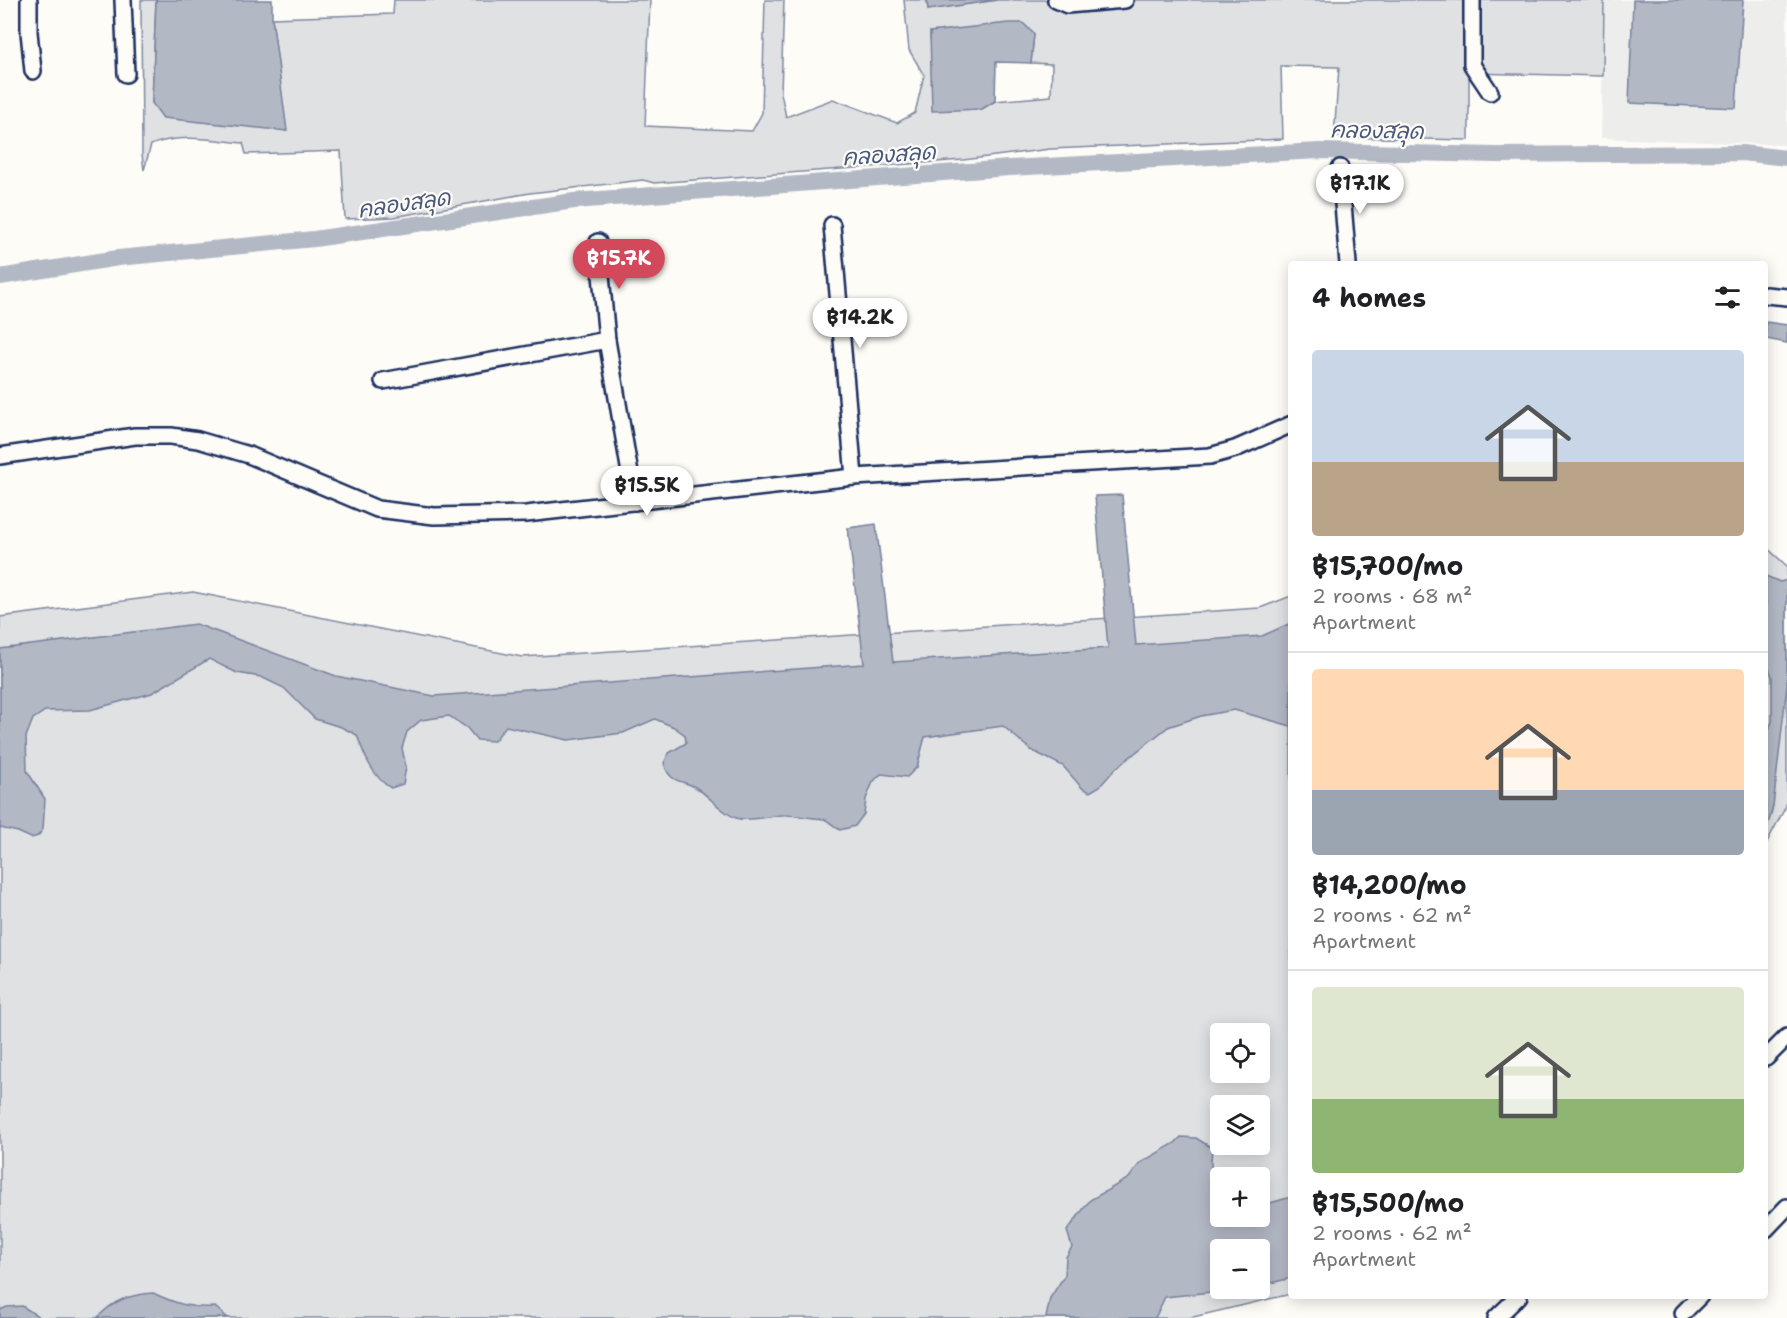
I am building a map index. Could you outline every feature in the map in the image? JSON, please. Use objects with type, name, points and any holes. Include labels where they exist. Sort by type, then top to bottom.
[{"type":"street","points":[[29,0],[33,71]]},
{"type":"street","points":[[123,0],[126,74]]},
{"type":"street","points":[[1056,0],[1067,5],[1125,0]]},
{"type":"street","points":[[1472,0],[1472,65],[1490,92]]},
{"type":"street","points":[[1340,168],[1348,261]]},
{"type":"street","points":[[832,225],[854,477]]},
{"type":"street","points":[[598,242],[607,340],[635,502]]},
{"type":"street","points":[[1768,295],[1787,297]]},
{"type":"street","points":[[383,381],[607,340]]},
{"type":"street","points":[[0,456],[135,436],[171,436],[198,440],[249,455],[377,509],[434,516],[526,514],[854,477],[1210,456],[1235,449],[1288,426]]},
{"type":"street","points":[[1768,1056],[1787,1037]]},
{"type":"street","points":[[1768,1227],[1787,1208]]},
{"type":"street","points":[[1496,1318],[1516,1299]]},
{"type":"street","points":[[1683,1313],[1697,1299]]},
{"type":"shaded area","points":[[141,0],[156,0],[152,103],[286,131],[272,18],[393,14],[394,0],[650,0],[645,126],[752,131],[762,113],[765,0],[784,0],[781,93],[786,117],[833,99],[897,123],[915,113],[924,75],[909,50],[904,0],[927,0],[928,10],[997,0],[1604,0],[1603,76],[1469,73],[1469,140],[1334,137],[1339,67],[1281,66],[1283,139],[1050,149],[963,160],[654,183],[643,180],[530,193],[394,217],[345,219],[341,151],[246,154],[243,143],[196,138],[173,139],[151,145],[144,170]],"holes":[[[930,32],[1034,34],[1031,63],[1052,64],[1051,96],[995,101],[982,109],[931,48]]]},
{"type":"shaded area","points":[[156,0],[272,0],[272,18],[287,131],[163,118],[152,103]]},
{"type":"shaded area","points":[[927,0],[997,0],[928,10]]},
{"type":"shaded area","points":[[1604,0],[1787,0],[1787,145],[1601,138]]},
{"type":"shaded area","points":[[1633,0],[1743,0],[1736,108],[1629,103]]},
{"type":"shaded area","points":[[1023,23],[1034,34],[1031,63],[996,62],[995,101],[982,109],[932,111],[930,32]]},
{"type":"shaded area","points":[[1768,322],[1787,325],[1787,343],[1768,339]]},
{"type":"shaded area","points":[[1122,495],[1136,645],[1262,636],[1288,624],[1288,725],[1234,710],[1201,716],[1168,727],[1090,792],[1082,788],[1063,766],[1031,750],[1003,726],[925,737],[917,767],[907,777],[881,774],[873,782],[866,799],[864,814],[855,826],[840,830],[824,819],[785,815],[740,819],[730,815],[695,787],[672,778],[664,763],[669,753],[686,743],[685,735],[674,727],[655,719],[623,733],[568,740],[506,726],[494,741],[477,740],[467,728],[449,716],[421,720],[407,732],[402,748],[406,767],[403,784],[391,788],[374,772],[357,735],[315,719],[284,688],[261,677],[237,673],[209,659],[152,693],[90,710],[45,711],[33,719],[26,737],[27,771],[45,799],[43,829],[38,836],[31,838],[0,828],[0,649],[196,624],[336,676],[434,696],[864,664],[848,528],[876,524],[893,662],[1108,648],[1095,496]]},
{"type":"shaded area","points":[[1768,549],[1787,566],[1786,806],[1768,840]]},
{"type":"shaded area","points":[[1768,577],[1780,582],[1787,580],[1787,685],[1773,806],[1768,823],[1768,732],[1772,721],[1772,677],[1768,666]]},
{"type":"shaded area","points":[[193,592],[522,657],[1260,608],[1288,597],[1288,1295],[1270,1299],[1270,1239],[1210,1239],[1210,1299],[1270,1299],[1189,1318],[0,1318],[0,617]]},
{"type":"shaded area","points":[[1181,1137],[1196,1138],[1210,1147],[1210,1227],[1270,1227],[1270,1203],[1288,1198],[1288,1279],[1270,1283],[1270,1239],[1210,1239],[1210,1292],[1165,1297],[1155,1318],[1046,1318],[1050,1298],[1065,1275],[1066,1257],[1072,1247],[1067,1231],[1090,1200],[1129,1178],[1140,1163],[1175,1143]]},
{"type":"shaded area","points":[[153,1293],[183,1304],[215,1307],[228,1318],[97,1318],[109,1307],[122,1300]]},
{"type":"shaded area","points":[[22,1306],[41,1318],[0,1318],[0,1310]]},
{"type":"waterway","name":"คลองสลุด","points":[[0,277],[118,258],[314,239],[574,201],[1009,168],[1319,151],[1496,155],[1742,153],[1787,158]]}]
